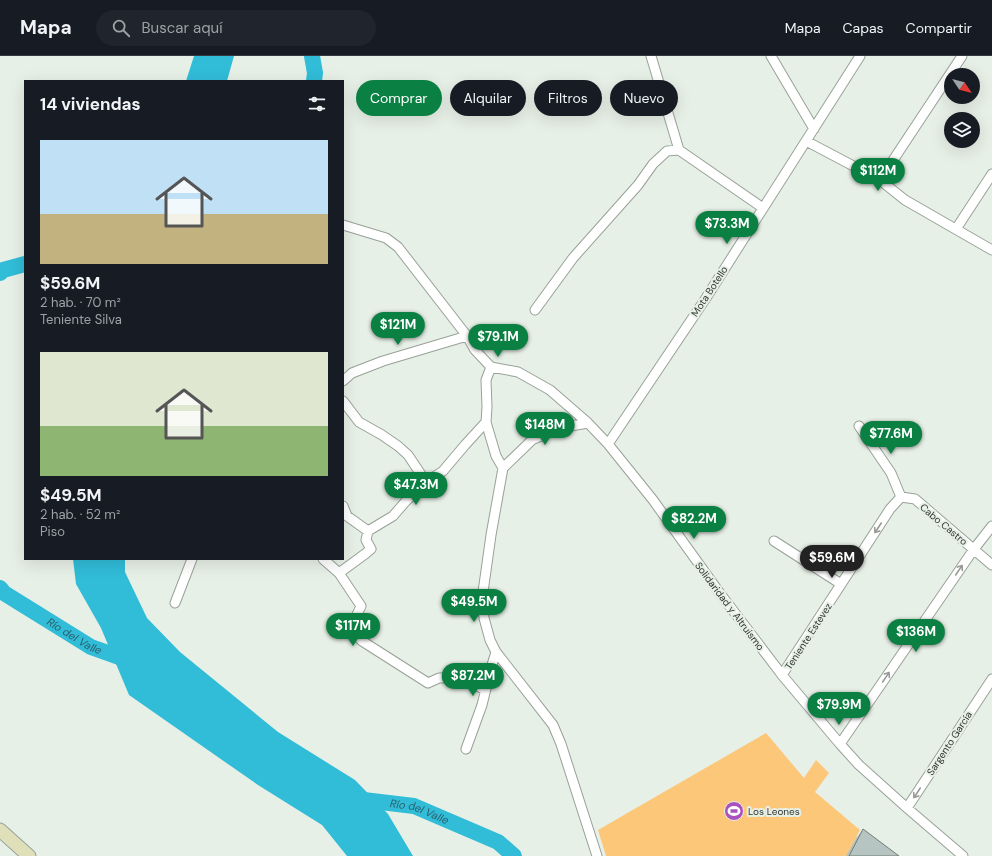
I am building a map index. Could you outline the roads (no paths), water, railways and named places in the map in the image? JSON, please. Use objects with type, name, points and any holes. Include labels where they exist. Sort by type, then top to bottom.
[{"type":"main road","points":[[0,830],[29,856]]},
{"type":"street","points":[[652,56],[679,150],[763,208]]},
{"type":"street","points":[[770,56],[814,129]]},
{"type":"street","points":[[880,180],[962,56]]},
{"type":"street","name":"Mota Botello","points":[[608,444],[706,298],[859,57]]},
{"type":"street","points":[[806,141],[880,180],[905,200],[992,250]]},
{"type":"street","points":[[535,310],[573,258],[638,185],[653,164],[667,151],[679,150]]},
{"type":"street","points":[[956,229],[992,174]]},
{"type":"street","points":[[344,225],[386,238],[398,247],[467,336],[475,350],[491,367],[486,380],[486,422],[496,456],[503,468]]},
{"type":"street","points":[[344,380],[352,373],[383,361],[467,336]]},
{"type":"street","name":"Solidaridad y Altruismo","points":[[491,367],[518,372],[550,390],[588,423],[608,444],[653,500],[782,676],[840,744],[859,765],[963,856]]},
{"type":"street","points":[[344,402],[359,422],[382,435],[408,455],[426,482]]},
{"type":"street","points":[[339,573],[371,549],[366,540],[368,531],[393,516],[426,482],[443,471],[464,445],[486,422]]},
{"type":"street","points":[[588,423],[558,428],[532,440],[503,468],[491,535],[482,599],[484,618],[490,640],[496,652],[553,726],[561,744],[597,856]]},
{"type":"street","points":[[859,426],[891,473],[901,497]]},
{"type":"street","name":"Cabo Castro","points":[[901,497],[915,499],[992,565]]},
{"type":"street","name":"Teniente Estevez","points":[[782,676],[890,509],[901,497]]},
{"type":"street","points":[[345,517],[368,531]]},
{"type":"street","points":[[840,744],[974,549],[992,526]]},
{"type":"street","points":[[774,541],[841,584]]},
{"type":"street","points":[[175,602],[192,560]]},
{"type":"street","points":[[324,560],[339,573],[361,606],[354,621],[354,633],[362,641],[428,683],[439,678],[462,678],[485,690]]},
{"type":"street","points":[[466,749],[476,723],[496,652]]},
{"type":"street","name":"Sargento García","points":[[907,808],[992,679]]},
{"type":"water","points":[[194,56],[234,56],[227,80],[186,80]]},
{"type":"water","points":[[73,560],[125,560],[125,572],[147,618],[180,652],[278,732],[355,780],[388,814],[413,856],[347,856],[322,825],[258,785],[129,695],[101,628],[76,584]]},
{"type":"waterway","name":"Río del Valle","points":[[312,56],[315,73],[314,80]]},
{"type":"waterway","name":"Río del Valle","points":[[0,273],[3,270],[24,264]]},
{"type":"waterway","name":"Río del Valle","points":[[0,588],[4,593],[91,647],[133,662]]},
{"type":"waterway","name":"Río del Valle","points":[[355,799],[414,806],[498,842],[514,856]]},
{"type":"place","name":"Los Leones","points":[[734,811]]}]
